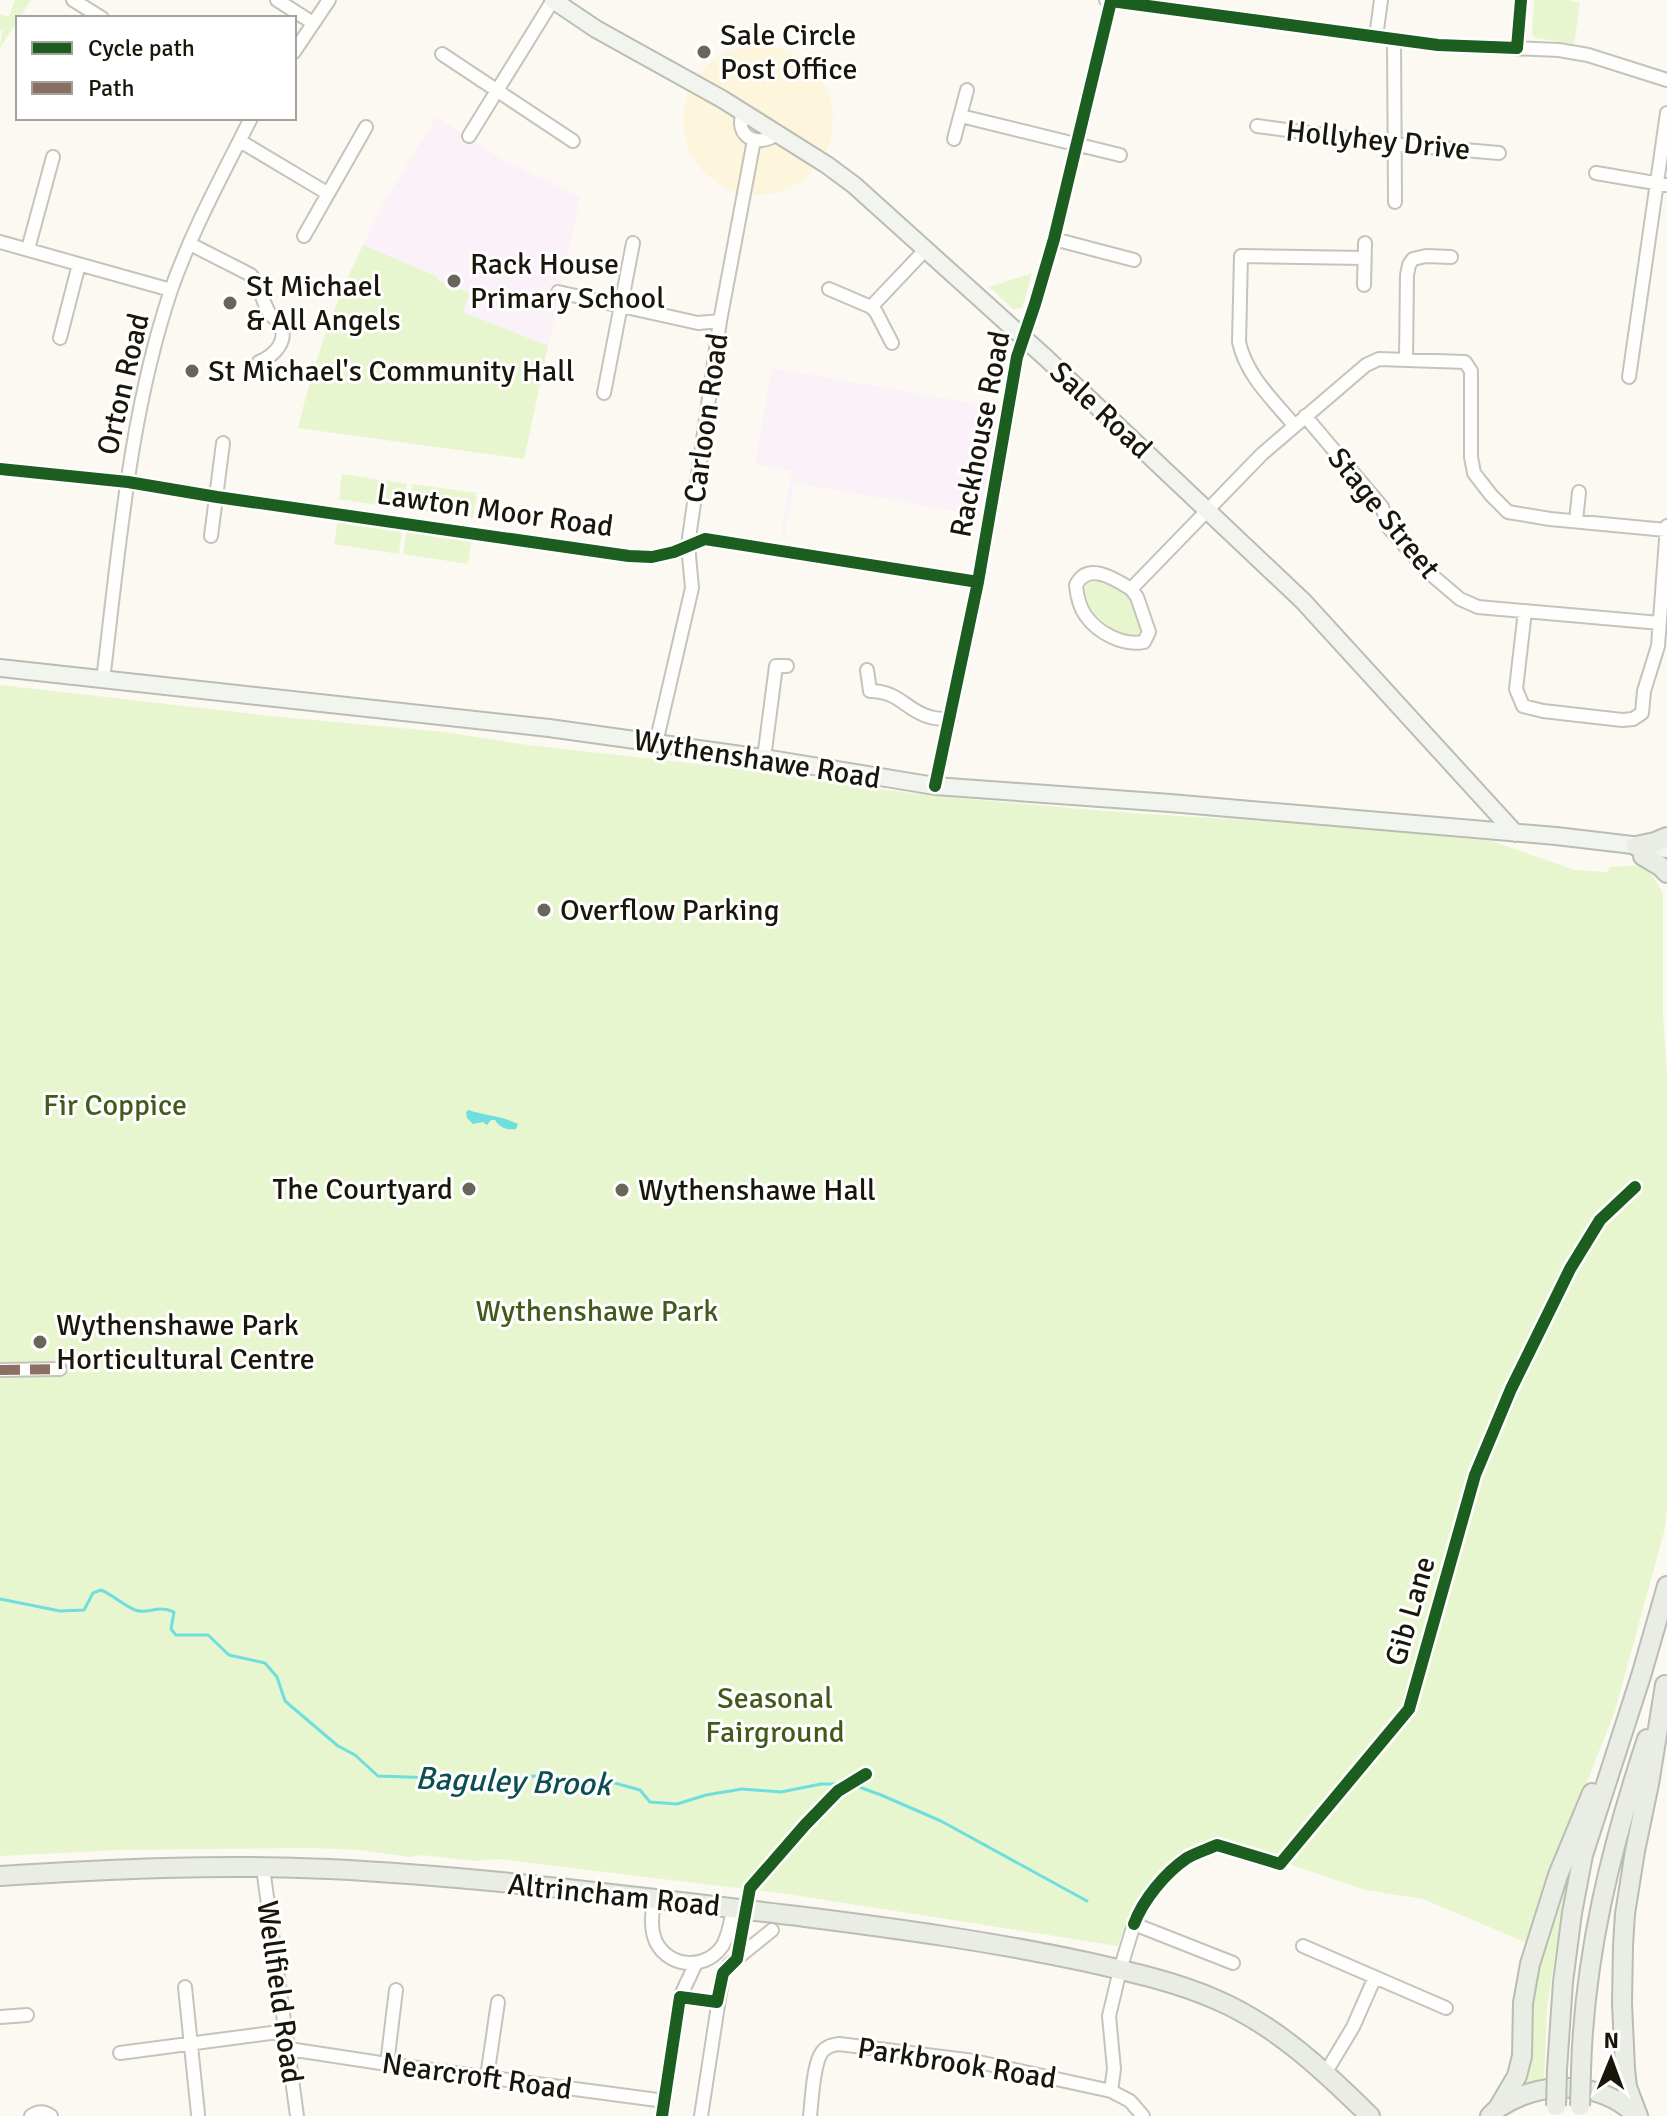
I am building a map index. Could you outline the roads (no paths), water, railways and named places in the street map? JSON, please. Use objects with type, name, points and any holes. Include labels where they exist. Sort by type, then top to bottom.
[{"type":"highway","points":[[1667,837],[1640,851],[1667,873]]},
{"type":"highway","points":[[1556,2111],[1560,2005],[1583,1855],[1667,1586]]},
{"type":"highway","points":[[1494,2112],[1512,2086],[1520,2067],[1523,2003],[1530,1964],[1558,1875],[1641,1676]]},
{"type":"highway","points":[[1637,2116],[1627,2087],[1625,2069],[1622,2003],[1625,1914],[1666,1682]]},
{"type":"highway","points":[[1580,2111],[1586,1985],[1606,1883],[1636,1774],[1666,1682]]},
{"type":"highway","name":"Altrincham Road","points":[[0,1876],[104,1869],[324,1869],[530,1885],[957,1937],[1120,1970],[1179,1986],[1229,2006],[1271,2030],[1326,2072],[1370,2116]]},
{"type":"highway","points":[[1494,2112],[1516,2098],[1539,2091],[1579,2088],[1606,2095],[1637,2116]]},
{"type":"main road","name":"Sale Road","points":[[553,0],[605,34],[743,112],[854,185],[1023,337],[1303,601],[1515,833]]},
{"type":"main road","name":"Wythenshawe Road","points":[[0,668],[549,728],[935,786],[1515,833],[1640,851],[1667,859]]},
{"type":"main road","name":"Wythenshawe Road","points":[[1640,851],[1667,849]]},
{"type":"street","points":[[73,0],[99,16]]},
{"type":"street","points":[[277,0],[313,23]]},
{"type":"street","points":[[296,49],[329,0]]},
{"type":"street","points":[[469,136],[553,0]]},
{"type":"street","points":[[1108,0],[1438,45],[1559,50],[1588,55],[1667,80]]},
{"type":"street","name":"Rackhouse Road","points":[[935,786],[978,582],[1017,357],[1054,239],[1108,0]]},
{"type":"street","points":[[1376,37],[1381,0]]},
{"type":"street","points":[[1517,48],[1521,0]]},
{"type":"street","points":[[1394,39],[1395,202]]},
{"type":"street","points":[[442,54],[573,141]]},
{"type":"street","points":[[954,139],[967,90]]},
{"type":"street","points":[[743,112],[741,127],[747,136],[754,140],[768,140],[777,134]]},
{"type":"street","points":[[1629,377],[1661,184],[1667,113]]},
{"type":"street","points":[[961,116],[1120,155]]},
{"type":"street","name":"Orton Road","points":[[103,680],[128,482],[145,385],[171,290],[215,187],[250,120]]},
{"type":"street","name":"Hollyhey Drive","points":[[1257,126],[1394,144],[1499,153]]},
{"type":"street","points":[[304,236],[366,127]]},
{"type":"street","name":"Carloon Road","points":[[656,743],[692,588],[688,545],[720,321],[754,140]]},
{"type":"street","points":[[240,141],[327,193]]},
{"type":"street","points":[[28,249],[53,157]]},
{"type":"street","points":[[1596,173],[1661,184]]},
{"type":"street","points":[[1054,239],[1134,260]]},
{"type":"street","points":[[0,242],[171,290]]},
{"type":"street","points":[[604,393],[633,243]]},
{"type":"street","points":[[1364,285],[1365,243]]},
{"type":"street","points":[[190,244],[251,275],[258,283],[270,314],[281,325],[283,338],[278,350],[270,358],[259,362],[266,375]]},
{"type":"street","points":[[871,307],[926,249]]},
{"type":"street","name":"Stage Street","points":[[1364,258],[1241,256],[1239,342],[1242,356],[1254,376],[1382,507],[1389,528],[1427,571],[1460,599],[1478,607],[1660,623]]},
{"type":"street","points":[[1406,360],[1409,265],[1413,259],[1426,256],[1451,257]]},
{"type":"street","points":[[60,338],[79,264]]},
{"type":"street","points":[[829,289],[871,307],[892,343]]},
{"type":"street","points":[[558,292],[698,323],[720,321]]},
{"type":"street","points":[[1131,589],[1262,454],[1366,365],[1379,359],[1465,362],[1471,371],[1471,457],[1474,473],[1508,512],[1666,530]]},
{"type":"street","points":[[211,536],[223,443]]},
{"type":"street","name":"Lawton Moor Road","points":[[0,469],[128,482],[629,556],[652,557],[705,539],[978,582]]},
{"type":"street","points":[[1576,521],[1579,492]]},
{"type":"street","points":[[1525,611],[1516,689],[1523,706],[1543,711],[1633,719],[1642,713],[1644,691],[1658,646],[1667,522]]},
{"type":"street","points":[[1092,572],[1131,589],[1149,625],[1148,637],[1144,642],[1124,642],[1097,627],[1086,616],[1076,585],[1083,575],[1092,572]]},
{"type":"street","points":[[764,758],[777,665]]},
{"type":"street","points":[[867,670],[870,691],[898,698],[929,717],[950,719]]},
{"type":"street","points":[[0,1370],[60,1369]]},
{"type":"street","name":"Wellfield Road","points":[[263,1868],[297,2116]]},
{"type":"street","points":[[654,1899],[652,1923],[656,1941],[665,1954],[675,1961],[696,1963],[710,1958],[721,1948],[733,1909]]},
{"type":"street","points":[[1143,2116],[1130,2101],[1111,2091],[1114,2069],[1109,2016],[1134,1924],[1233,1963]]},
{"type":"street","points":[[701,2116],[721,1980],[726,1968],[772,1930]]},
{"type":"street","points":[[1303,1946],[1446,2008]]},
{"type":"street","points":[[662,2116],[680,1995],[675,1961]]},
{"type":"street","points":[[680,1995],[696,1963]]},
{"type":"street","points":[[1326,2072],[1353,2027],[1375,1977]]},
{"type":"street","points":[[185,1987],[198,2114]]},
{"type":"street","points":[[387,2064],[396,1990]]},
{"type":"street","points":[[680,1995],[717,2002]]},
{"type":"street","points":[[487,2077],[498,2002]]},
{"type":"street","points":[[0,2017],[27,2015]]},
{"type":"street","points":[[120,2053],[286,2031]]},
{"type":"street","name":"Parkbrook Road","points":[[810,2116],[819,2058],[824,2050],[835,2044],[974,2061],[1111,2091]]},
{"type":"street","name":"Nearcroft Road","points":[[289,2049],[665,2101]]},
{"type":"street","points":[[31,2116],[40,2112],[51,2116]]},
{"type":"water","points":[[468,1110],[518,1124],[516,1129],[507,1129],[495,1120],[487,1125],[483,1122],[473,1124],[467,1118]]},
{"type":"waterway","name":"Baguley Brook","points":[[0,1599],[60,1611],[84,1610],[93,1593],[101,1590],[135,1610],[174,1612],[171,1629],[176,1635],[208,1635],[229,1655],[265,1663],[277,1677],[285,1701],[378,1776],[463,1779],[485,1787],[507,1779],[530,1776],[548,1777],[555,1786],[587,1789],[591,1781],[611,1782],[640,1790],[650,1802],[677,1804],[742,1789],[781,1792],[821,1784],[851,1784],[941,1821],[1087,1901]]},
{"type":"place","name":"Sale Circle Post Office","points":[[704,52]]},
{"type":"place","name":"Rack House Primary School","points":[[454,281]]},
{"type":"place","name":"St Michael & All Angels","points":[[230,303]]},
{"type":"place","name":"St Michael's Community Hall","points":[[192,371]]},
{"type":"place","name":"Overflow Parking","points":[[544,910]]},
{"type":"place","name":"The Courtyard","points":[[469,1189]]},
{"type":"place","name":"Wythenshawe Hall","points":[[622,1190]]},
{"type":"place","name":"Wythenshawe Park Horticultural Centre","points":[[40,1342]]},
{"type":"park label","name":"Fir Coppice","points":[[115,1105]]},
{"type":"park label","name":"Wythenshawe Park","points":[[597,1311]]},
{"type":"park label","name":"Seasonal Fairground","points":[[775,1715]]}]
